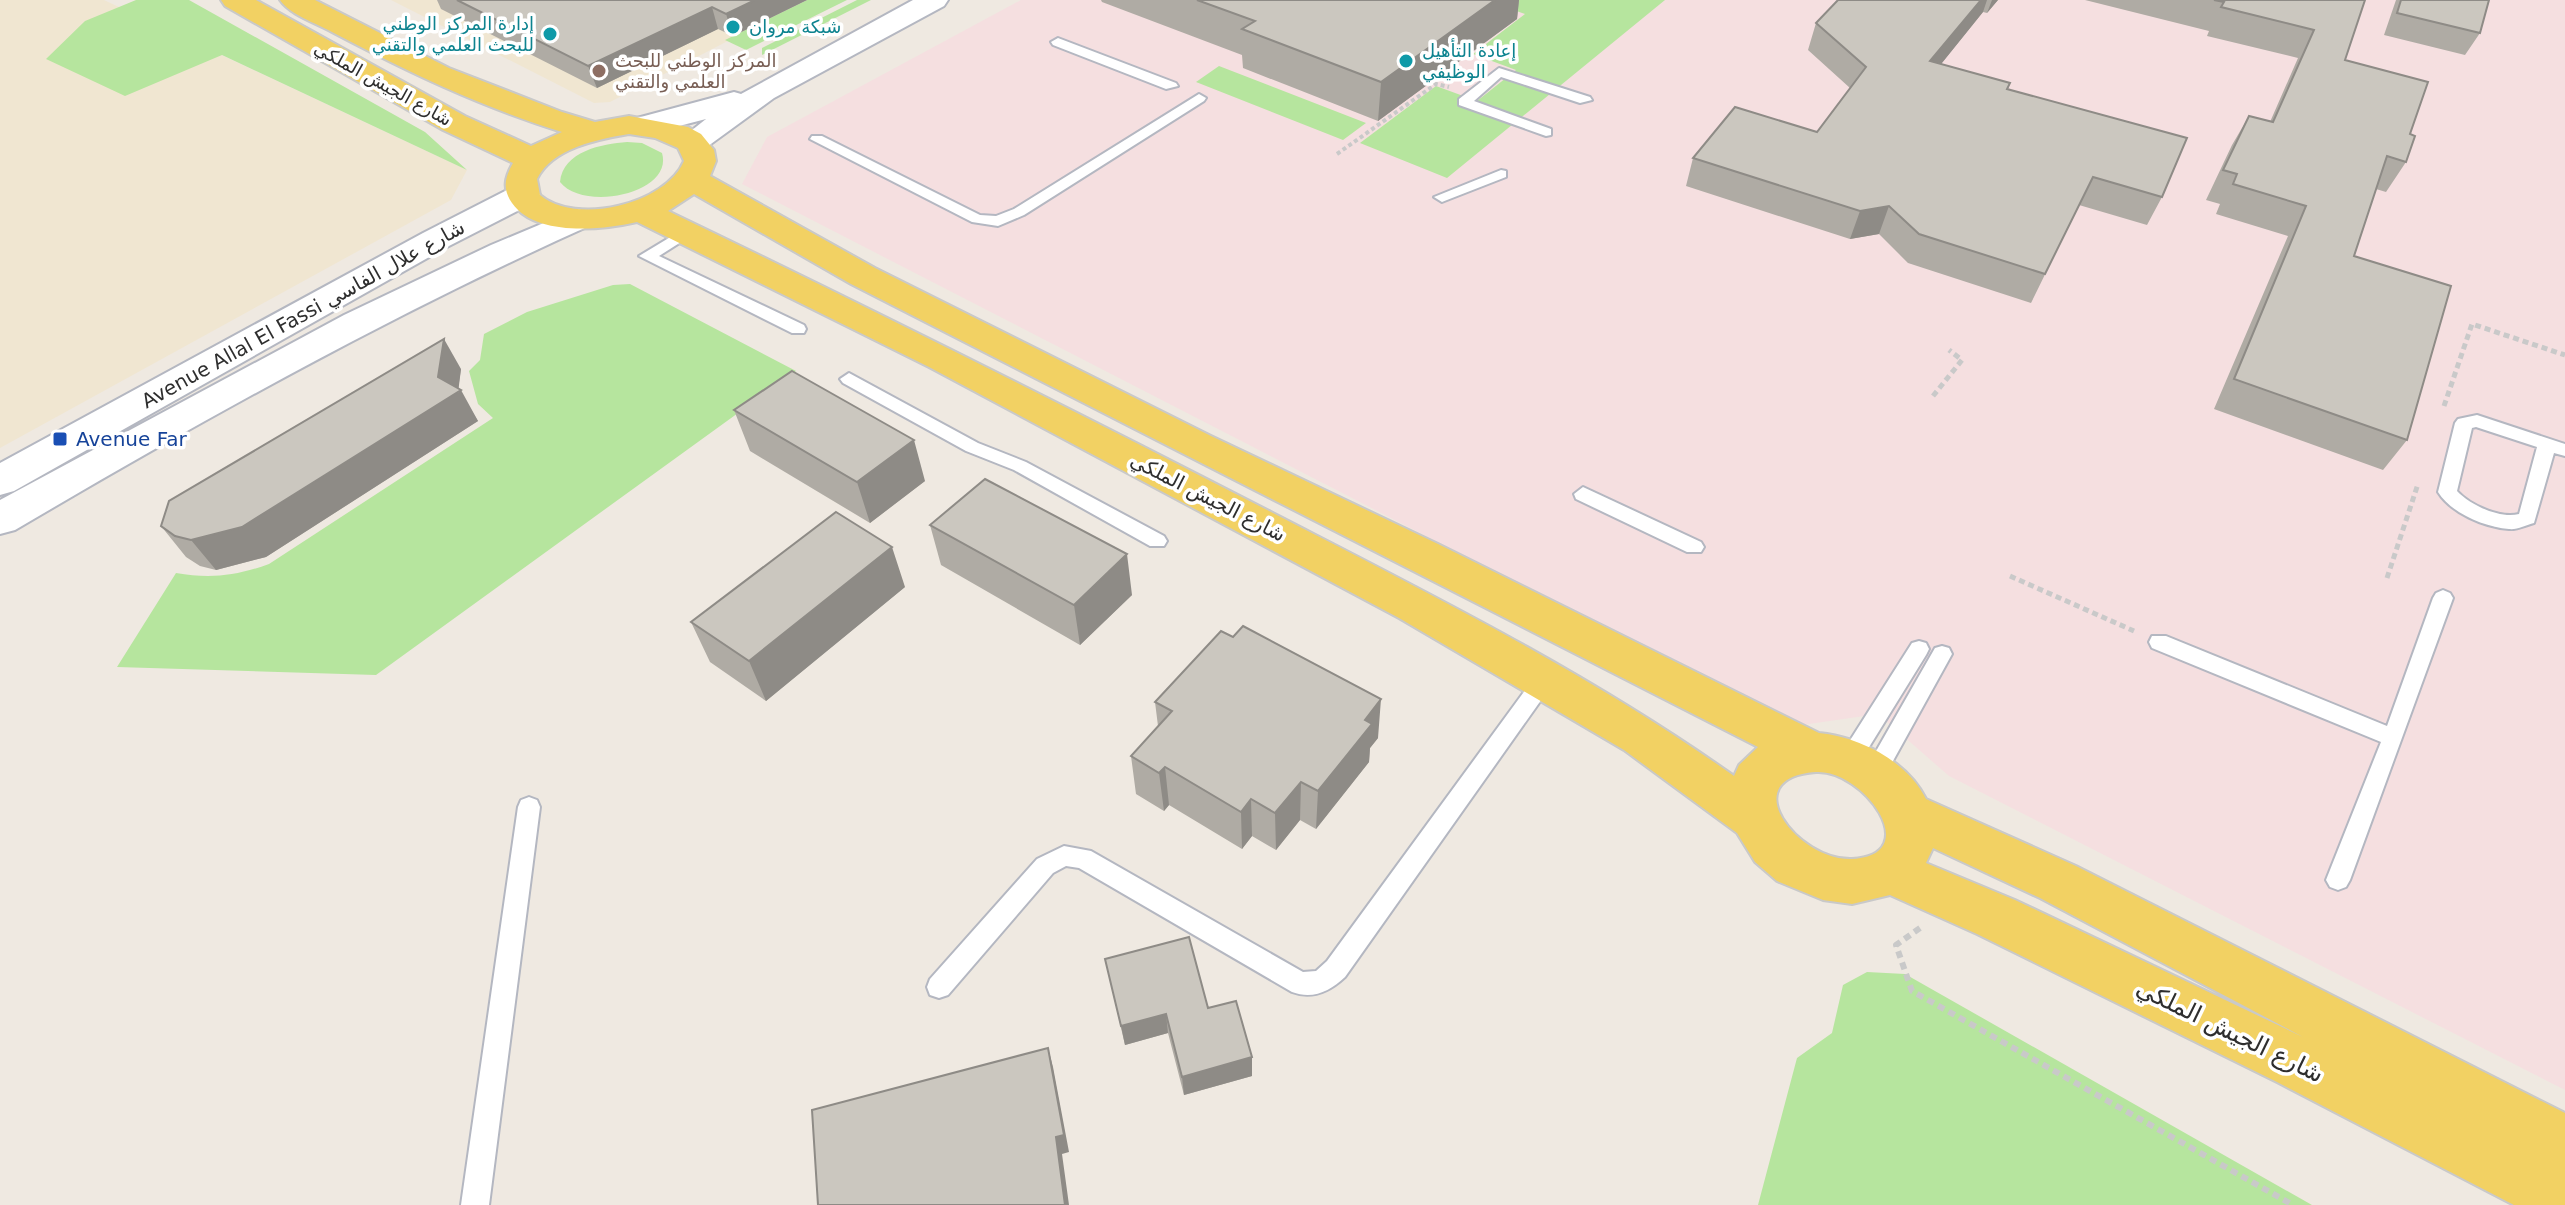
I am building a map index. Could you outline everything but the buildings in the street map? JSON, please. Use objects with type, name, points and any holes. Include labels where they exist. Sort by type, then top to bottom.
[{"type":"main road","name":"شارع الجيش الملكي","points":[[235,0],[454,123],[534,160]]},
{"type":"main road","name":"شارع الجيش الملكي","points":[[294,0],[459,86],[590,131]]},
{"type":"main road","name":"شارع الجيش الملكي","points":[[648,125],[667,128],[692,161],[877,283],[1197,446],[1862,774],[2058,882],[2565,1144]]},
{"type":"main road","points":[[648,125],[590,131],[558,143],[534,160],[521,184],[523,195],[533,207],[543,211],[577,219],[609,217],[640,210],[661,201],[692,161]]},
{"type":"main road","name":"شارع الجيش الملكي","points":[[640,210],[826,298],[1415,606],[1641,736],[1755,819]]},
{"type":"main road","points":[[1797,753],[1862,774],[1911,835],[1906,855],[1891,871],[1867,881],[1837,882],[1806,873],[1782,858],[1764,838],[1755,819],[1752,796],[1759,776],[1775,761],[1797,753]]},
{"type":"main road","name":"شارع الجيش الملكي","points":[[1891,871],[1996,917],[2297,1063],[2565,1199]]},
{"type":"street","points":[[648,125],[763,92],[934,0]]},
{"type":"street","points":[[692,161],[763,92]]},
{"type":"street","name":"Avenue Allal El Fassi شارع علال الفاسي","points":[[0,481],[435,240],[523,195]]},
{"type":"street","name":"Avenue Allal El Fassi شارع علال الفاسي","points":[[0,519],[370,315],[474,263],[577,219]]},
{"type":"lane","points":[[1058,42],[1171,86]]},
{"type":"lane","points":[[1546,132],[1464,102],[1499,72],[1585,100]]},
{"type":"lane","points":[[817,139],[977,219],[998,221],[1019,212],[1199,98]]},
{"type":"lane","points":[[1442,197],[1501,174]]},
{"type":"lane","points":[[687,232],[647,256],[798,329]]},
{"type":"lane","points":[[849,379],[972,447],[1020,466],[1157,541]]},
{"type":"lane","points":[[2469,421],[2556,447],[2527,518],[2519,523],[2462,506],[2450,499],[2447,492],[2464,423],[2469,421]]},
{"type":"lane","points":[[1583,494],[1694,547]]},
{"type":"lane","points":[[2338,880],[2443,598]]},
{"type":"lane","points":[[2159,642],[2393,738]]},
{"type":"lane","points":[[1862,774],[1919,649]]},
{"type":"lane","points":[[1862,774],[1942,654]]},
{"type":"lane","points":[[939,987],[1045,866],[1064,856],[1083,858],[1301,984],[1322,982],[1336,969],[1544,680]]},
{"type":"lane","points":[[475,1205],[529,807]]},
{"type":"path","points":[[1337,154],[1436,84],[1472,95]]},
{"type":"path","points":[[1933,396],[1962,360],[1949,350]]},
{"type":"path","points":[[2010,576],[2159,642]]},
{"type":"path","points":[[1925,925],[1896,945],[1912,991],[2293,1205]]},
{"type":"shaded area","points":[[0,0],[104,0],[467,170],[451,200],[0,448]]},
{"type":"shaded area","name":"المركز الوطني للبحث العلمي والتقني","points":[[391,0],[807,0],[610,102],[594,103]]},
{"type":"shaded area","points":[[1021,0],[2565,0],[2565,1090],[1949,776],[1878,714],[1795,726],[742,184],[767,137]]},
{"type":"green space","points":[[136,0],[189,0],[425,132],[467,170],[222,55],[125,96],[46,59],[85,21]]},
{"type":"green space","points":[[807,0],[847,0],[746,50],[725,40]]},
{"type":"green space","points":[[857,0],[871,0],[762,55],[762,48]]},
{"type":"green space","points":[[1485,0],[1665,0],[1447,178],[1360,143],[1436,86],[1477,101],[1516,70],[1473,54],[1525,14]]},
{"type":"green space","points":[[1219,66],[1366,123],[1343,140],[1196,82]]},
{"type":"green space","points":[[642,143],[662,153],[662,167],[654,179],[641,188],[606,197],[587,196],[571,191],[560,182],[563,171],[576,156],[596,147]]},
{"type":"green space","points":[[630,284],[796,371],[376,675],[117,667],[176,573],[223,575],[269,564],[493,418],[478,404],[469,371],[480,360],[484,334],[527,312],[613,285]]},
{"type":"green space","points":[[1867,972],[1905,974],[2312,1205],[1758,1205],[1797,1058],[1832,1033],[1843,985]]},
{"type":"place","name":"شبكة مروان","points":[[733,27]]},
{"type":"place","name":"إدارة المركز الوطني للبحث العلمي والتقني","points":[[550,34]]},
{"type":"place","name":"إعادة التأهيل الوظيفي","points":[[1406,61]]},
{"type":"place","name":"المركز الوطني للبحث العلمي والتقني","points":[[599,71]]},
{"type":"place","name":"Avenue Far","points":[[60,439]]}]
